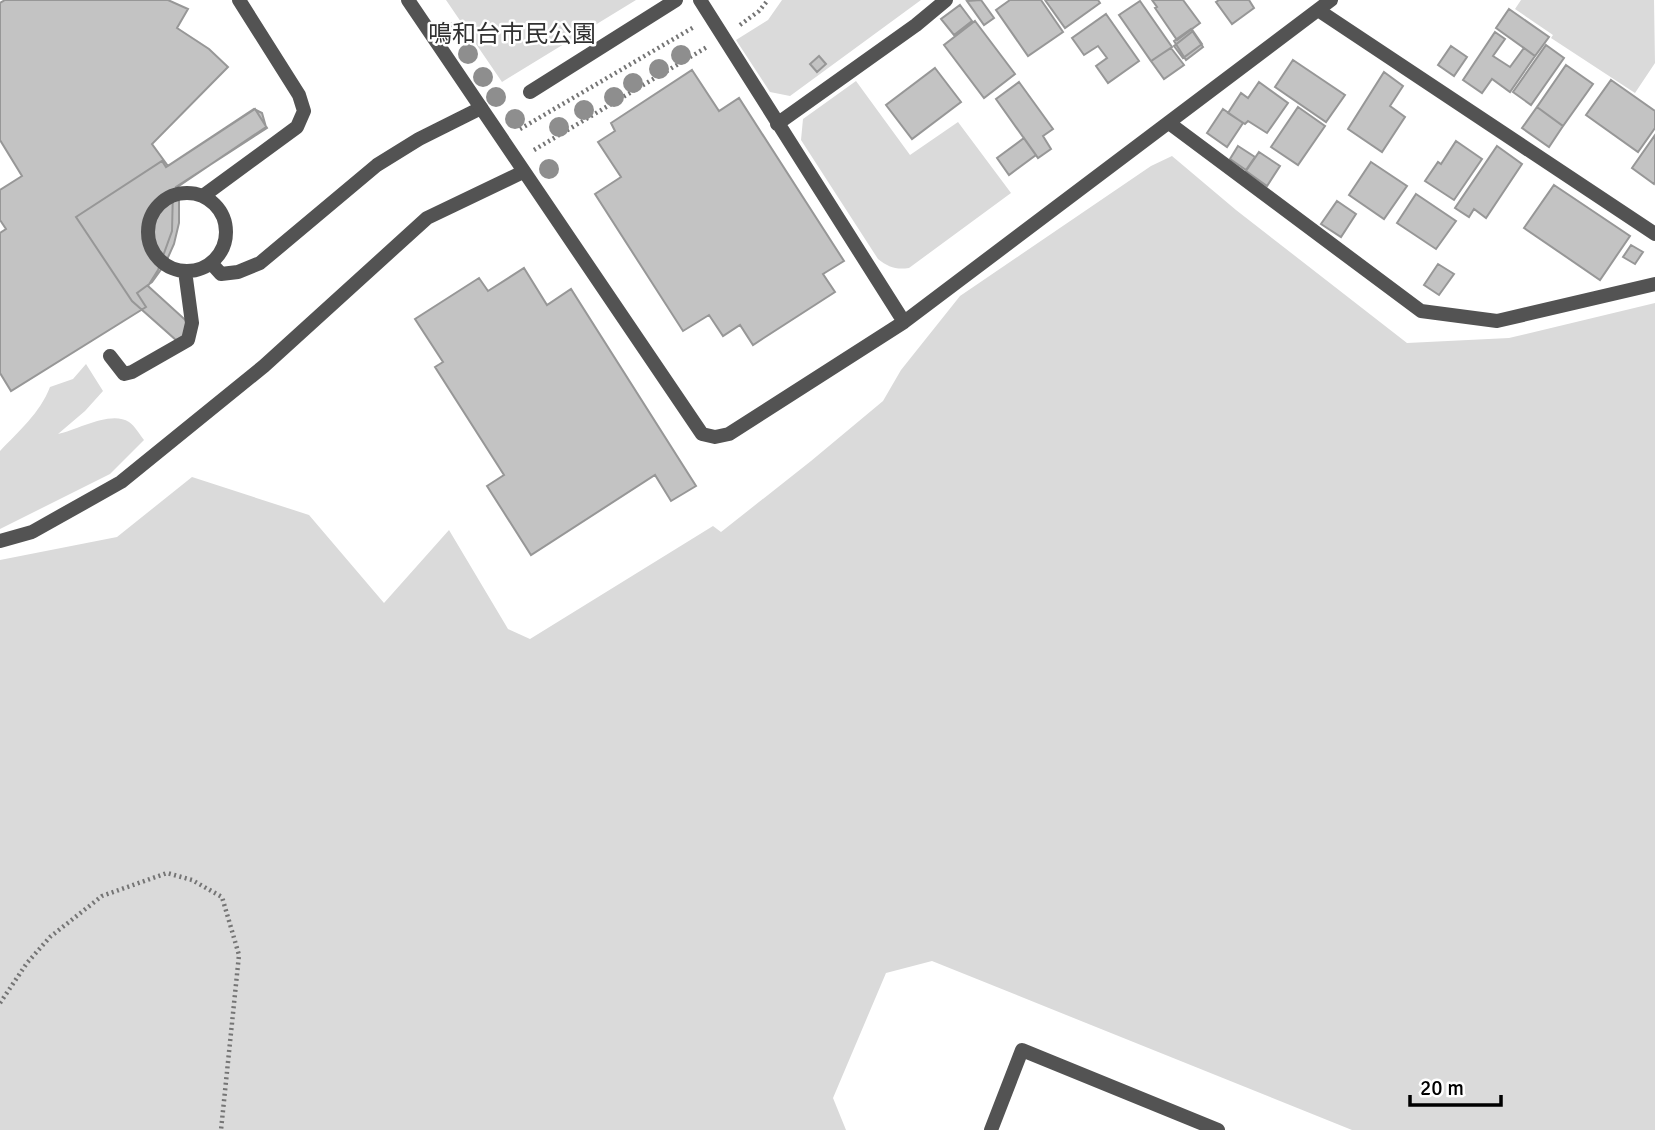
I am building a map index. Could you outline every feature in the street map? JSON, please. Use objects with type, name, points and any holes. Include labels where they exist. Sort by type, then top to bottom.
[{"type":"street","points":[[202,196],[297,127],[304,111],[299,95],[239,0]]},
{"type":"street","points":[[408,0],[702,434],[715,437],[729,434],[904,322],[1331,0]]},
{"type":"street","points":[[530,92],[676,0]]},
{"type":"street","points":[[778,124],[916,25],[946,0]]},
{"type":"street","points":[[707,6],[778,124],[904,322]]},
{"type":"street","points":[[1318,10],[1655,234]]},
{"type":"street","points":[[211,263],[221,274],[238,272],[260,262],[377,165],[419,139],[481,108]]},
{"type":"street","points":[[1169,123],[1421,311],[1497,321],[1655,284]]},
{"type":"street","points":[[0,541],[32,532],[121,482],[264,366],[426,218],[523,172]]},
{"type":"street","points":[[189,193],[202,196],[214,204],[222,215],[226,227],[225,241],[220,253],[211,263],[199,269],[185,271],[172,268],[161,261],[152,250],[149,223],[154,211],[163,201],[189,193]]},
{"type":"street","points":[[110,356],[124,374],[188,340],[192,323],[185,271]]},
{"type":"street","points":[[990,1130],[1022,1050],[1218,1130]]},
{"type":"path","points":[[533,150],[724,37],[759,11],[768,0]]},
{"type":"path","points":[[519,129],[707,6]]},
{"type":"path","points":[[0,1003],[27,963],[50,937],[103,896],[167,873],[192,880],[222,897],[239,955],[221,1130]]},
{"type":"green space","name":"鳴和台市民公園","points":[[446,0],[636,0],[502,82]]},
{"type":"green space","points":[[782,0],[921,0],[790,96],[770,92],[736,40],[768,20]]},
{"type":"green space","points":[[1521,0],[1654,0],[1655,63],[1635,93],[1551,38],[1553,35],[1515,9]]},
{"type":"green space","points":[[856,81],[910,155],[958,122],[1011,193],[909,268],[892,267],[878,259],[801,140],[803,119]]},
{"type":"green space","points":[[1172,156],[1236,210],[1407,343],[1509,338],[1655,303],[1655,1130],[1352,1130],[932,961],[886,973],[833,1098],[846,1130],[0,1130],[0,560],[117,537],[192,477],[309,515],[384,603],[449,530],[508,629],[530,639],[713,526],[721,532],[883,401],[901,370],[960,296],[1151,166]]},
{"type":"green space","points":[[86,364],[103,391],[58,434],[113,418],[129,422],[144,440],[110,474],[0,529],[0,451],[35,413],[50,387],[73,379]]},
{"type":"building","points":[[5,0],[168,0],[188,9],[177,28],[209,49],[228,67],[152,144],[168,166],[255,109],[267,128],[176,187],[179,223],[174,244],[165,264],[152,282],[137,293],[146,307],[11,391],[0,373],[0,233],[6,229],[0,220],[0,190],[22,176],[0,140],[0,3]]},
{"type":"building","points":[[981,0],[994,18],[984,25],[967,1]]},
{"type":"building","points":[[1010,0],[1041,0],[1063,32],[1028,56],[996,10]]},
{"type":"building","points":[[1045,0],[1098,0],[1100,3],[1065,28]]},
{"type":"building","points":[[1152,0],[1183,0],[1200,23],[1177,40]]},
{"type":"building","points":[[1249,0],[1254,8],[1232,24],[1216,2]]},
{"type":"building","points":[[1140,1],[1172,47],[1151,61],[1119,15]]},
{"type":"building","points":[[960,5],[972,21],[954,35],[941,19]]},
{"type":"building","points":[[1509,9],[1549,37],[1535,56],[1496,28]]},
{"type":"building","points":[[1106,14],[1139,61],[1108,83],[1096,66],[1107,58],[1098,46],[1084,55],[1072,38]]},
{"type":"building","points":[[975,21],[1015,74],[984,98],[944,45]]},
{"type":"building","points":[[1191,29],[1203,47],[1186,60],[1174,41]]},
{"type":"building","points":[[1193,31],[1202,44],[1183,58],[1174,46]]},
{"type":"building","points":[[1495,32],[1505,39],[1493,56],[1510,67],[1524,48],[1535,56],[1510,92],[1492,79],[1482,93],[1463,80]]},
{"type":"building","points":[[1546,45],[1564,58],[1531,105],[1513,92]]},
{"type":"building","points":[[1451,46],[1467,57],[1454,76],[1438,65]]},
{"type":"building","points":[[1171,48],[1184,65],[1164,79],[1151,61]]},
{"type":"building","points":[[819,56],[826,64],[817,72],[810,64]]},
{"type":"building","points":[[1293,60],[1345,95],[1326,122],[1275,87]]},
{"type":"building","points":[[1566,65],[1593,84],[1563,126],[1537,107]]},
{"type":"building","points":[[935,68],[961,102],[912,139],[886,105]]},
{"type":"building","points":[[692,70],[719,111],[739,98],[844,261],[823,274],[835,292],[753,345],[740,325],[723,336],[709,315],[683,331],[595,194],[621,177],[598,142],[615,131],[611,123]]},
{"type":"building","points":[[1384,72],[1403,86],[1390,106],[1405,117],[1382,152],[1348,129]]},
{"type":"building","points":[[1611,80],[1655,111],[1655,128],[1638,152],[1586,115]]},
{"type":"building","points":[[1019,82],[1053,129],[1043,136],[1051,149],[1038,158],[996,99]]},
{"type":"building","points":[[1259,82],[1288,103],[1267,133],[1228,113],[1241,93],[1248,98]]},
{"type":"building","points":[[1298,107],[1325,126],[1298,165],[1271,147]]},
{"type":"building","points":[[1537,107],[1563,126],[1549,147],[1522,128]]},
{"type":"building","points":[[254,109],[262,113],[266,127],[173,190],[172,231],[158,270],[148,286],[192,326],[176,340],[132,301],[76,217],[162,161],[166,167]]},
{"type":"building","points":[[1223,109],[1243,123],[1227,147],[1207,133]]},
{"type":"building","points":[[1655,135],[1655,182],[1654,184],[1632,168]]},
{"type":"building","points":[[1024,138],[1036,155],[1009,175],[997,158]]},
{"type":"building","points":[[1456,141],[1482,159],[1454,200],[1425,181],[1438,162],[1441,164]]},
{"type":"building","points":[[1238,146],[1255,157],[1246,170],[1230,159]]},
{"type":"building","points":[[1497,146],[1522,164],[1486,218],[1474,209],[1469,217],[1455,208]]},
{"type":"building","points":[[1259,152],[1280,166],[1267,186],[1246,171]]},
{"type":"building","points":[[1371,162],[1407,186],[1384,219],[1349,195]]},
{"type":"building","points":[[1554,185],[1630,236],[1600,280],[1524,228]]},
{"type":"building","points":[[1416,194],[1456,221],[1436,249],[1397,223]]},
{"type":"building","points":[[1337,201],[1356,214],[1341,237],[1321,224]]},
{"type":"building","points":[[1631,245],[1643,252],[1635,264],[1623,257]]},
{"type":"building","points":[[1438,264],[1454,274],[1439,295],[1424,285]]},
{"type":"building","points":[[524,268],[547,305],[571,289],[696,486],[671,501],[655,475],[531,555],[487,486],[504,475],[435,367],[443,362],[415,319],[479,278],[488,291]]}]
